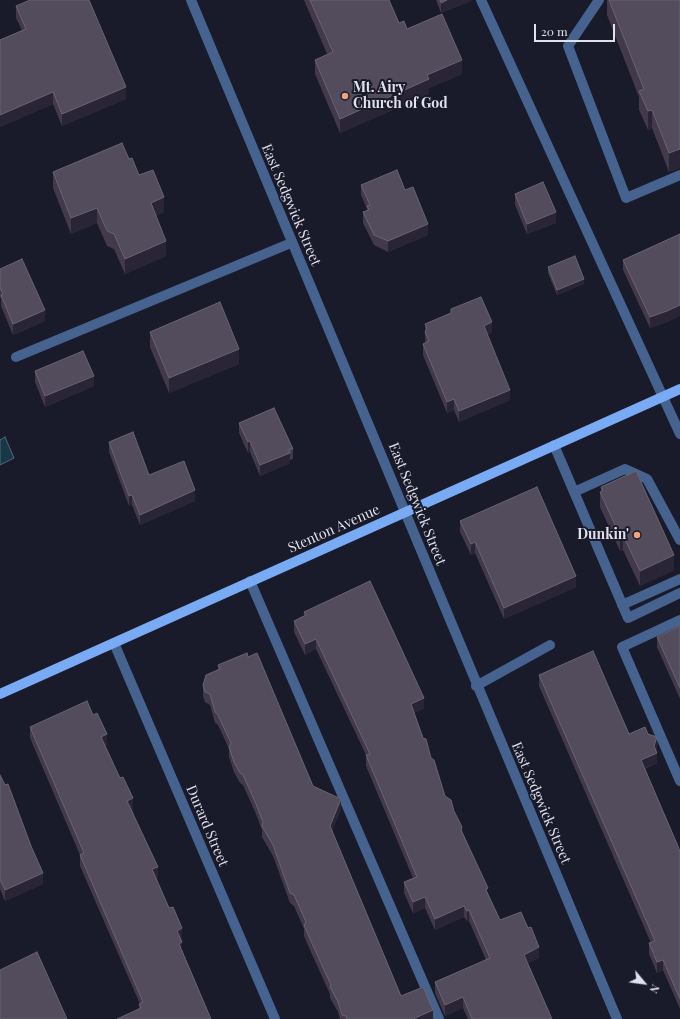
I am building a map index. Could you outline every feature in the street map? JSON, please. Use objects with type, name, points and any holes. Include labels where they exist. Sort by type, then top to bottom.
[{"type":"main road","name":"Stenton Avenue","points":[[0,694],[680,389]]},
{"type":"street","name":"East Sedgwick Street","points":[[191,0],[476,686],[617,1019]]},
{"type":"street","points":[[481,0],[680,434]]},
{"type":"street","points":[[599,0],[568,46],[626,198],[680,175]]},
{"type":"street","points":[[16,357],[292,242]]},
{"type":"street","points":[[554,445],[628,618],[680,593]]},
{"type":"street","points":[[574,492],[625,469],[647,479],[680,540]]},
{"type":"street","points":[[622,605],[680,579]]},
{"type":"street","points":[[250,581],[439,1019]]},
{"type":"street","points":[[680,620],[622,647],[680,781]]},
{"type":"street","name":"Durard Street","points":[[114,643],[275,1019]]},
{"type":"street","points":[[476,686],[550,645]]},
{"type":"water","points":[[5,437],[14,458],[0,465],[0,440]]},
{"type":"building","points":[[30,0],[89,0],[126,87],[62,114],[53,92],[0,115],[0,40],[26,29],[16,6]]},
{"type":"building","points":[[310,0],[389,0],[399,23],[404,21],[407,29],[442,14],[462,60],[427,75],[429,79],[340,119],[315,60],[333,52]]},
{"type":"building","points":[[440,0],[447,0],[441,3]]},
{"type":"building","points":[[609,0],[680,0],[680,149],[669,153],[652,110],[648,111],[639,91],[644,89]]},
{"type":"building","points":[[122,143],[129,159],[132,158],[139,175],[153,170],[164,197],[151,203],[166,241],[125,259],[114,234],[107,231],[97,208],[71,218],[53,172]]},
{"type":"building","points":[[397,170],[405,190],[413,187],[428,224],[388,241],[374,235],[363,212],[369,210],[367,206],[370,205],[361,185]]},
{"type":"building","points":[[543,182],[556,212],[527,224],[515,194]]},
{"type":"building","points":[[680,234],[680,305],[650,317],[623,260]]},
{"type":"building","points":[[575,256],[584,279],[557,290],[548,267]]},
{"type":"building","points":[[22,259],[45,310],[13,324],[1,295],[3,294],[0,287],[0,269]]},
{"type":"building","points":[[481,297],[492,322],[484,326],[510,390],[459,411],[454,399],[447,402],[423,344],[429,341],[425,332],[427,329],[425,324],[451,313],[451,309]]},
{"type":"building","points":[[220,302],[239,349],[169,378],[150,332]]},
{"type":"building","points":[[83,351],[94,376],[45,396],[35,371]]},
{"type":"building","points":[[274,408],[293,449],[289,449],[290,453],[260,465],[250,441],[248,442],[239,423]]},
{"type":"building","points":[[133,432],[149,475],[184,461],[195,490],[140,515],[132,495],[129,496],[109,442]]},
{"type":"building","name":"Dunkin'","points":[[636,471],[674,555],[640,571],[623,535],[620,536],[600,492],[603,491],[601,487]]},
{"type":"building","points":[[537,487],[576,576],[504,608],[475,542],[471,544],[460,521]]},
{"type":"building","points":[[370,581],[424,698],[411,704],[423,738],[426,739],[431,758],[434,760],[445,796],[451,800],[454,811],[462,827],[461,830],[488,888],[486,890],[500,920],[521,912],[528,928],[531,927],[539,947],[524,955],[552,1019],[472,1019],[463,997],[445,1005],[435,982],[490,958],[469,910],[467,911],[464,906],[435,919],[425,897],[413,902],[404,882],[417,877],[366,755],[370,754],[316,639],[305,644],[294,621],[306,615],[304,612]]},
{"type":"building","points":[[680,626],[680,688],[657,637]]},
{"type":"building","points":[[593,651],[629,734],[645,727],[648,734],[657,737],[654,746],[657,753],[641,760],[680,851],[680,999],[663,960],[657,962],[649,943],[655,941],[539,675]]},
{"type":"building","points":[[247,653],[248,657],[257,653],[313,786],[341,799],[330,826],[401,996],[423,987],[433,1010],[413,1019],[347,1019],[346,1016],[342,1015],[338,1002],[330,987],[331,985],[304,925],[306,922],[294,895],[290,893],[273,845],[262,826],[263,822],[256,804],[243,775],[240,773],[234,762],[229,747],[231,743],[218,715],[215,712],[210,694],[205,692],[203,685],[206,675],[220,669],[218,665]]},
{"type":"building","points":[[87,701],[93,715],[97,713],[107,734],[101,737],[120,778],[123,777],[133,798],[127,801],[158,867],[152,869],[169,908],[173,907],[182,928],[177,931],[182,942],[179,944],[211,1019],[117,1019],[141,1008],[139,1004],[143,1002],[80,855],[84,853],[30,727]]},
{"type":"building","points":[[0,775],[5,785],[8,784],[31,846],[43,873],[5,890],[0,879]]},
{"type":"building","points":[[37,952],[67,1019],[0,1019],[0,970]]},
{"type":"place","name":"Mt. Airy Church of God","points":[[345,96]]},
{"type":"place","name":"Dunkin'","points":[[637,535]]}]
